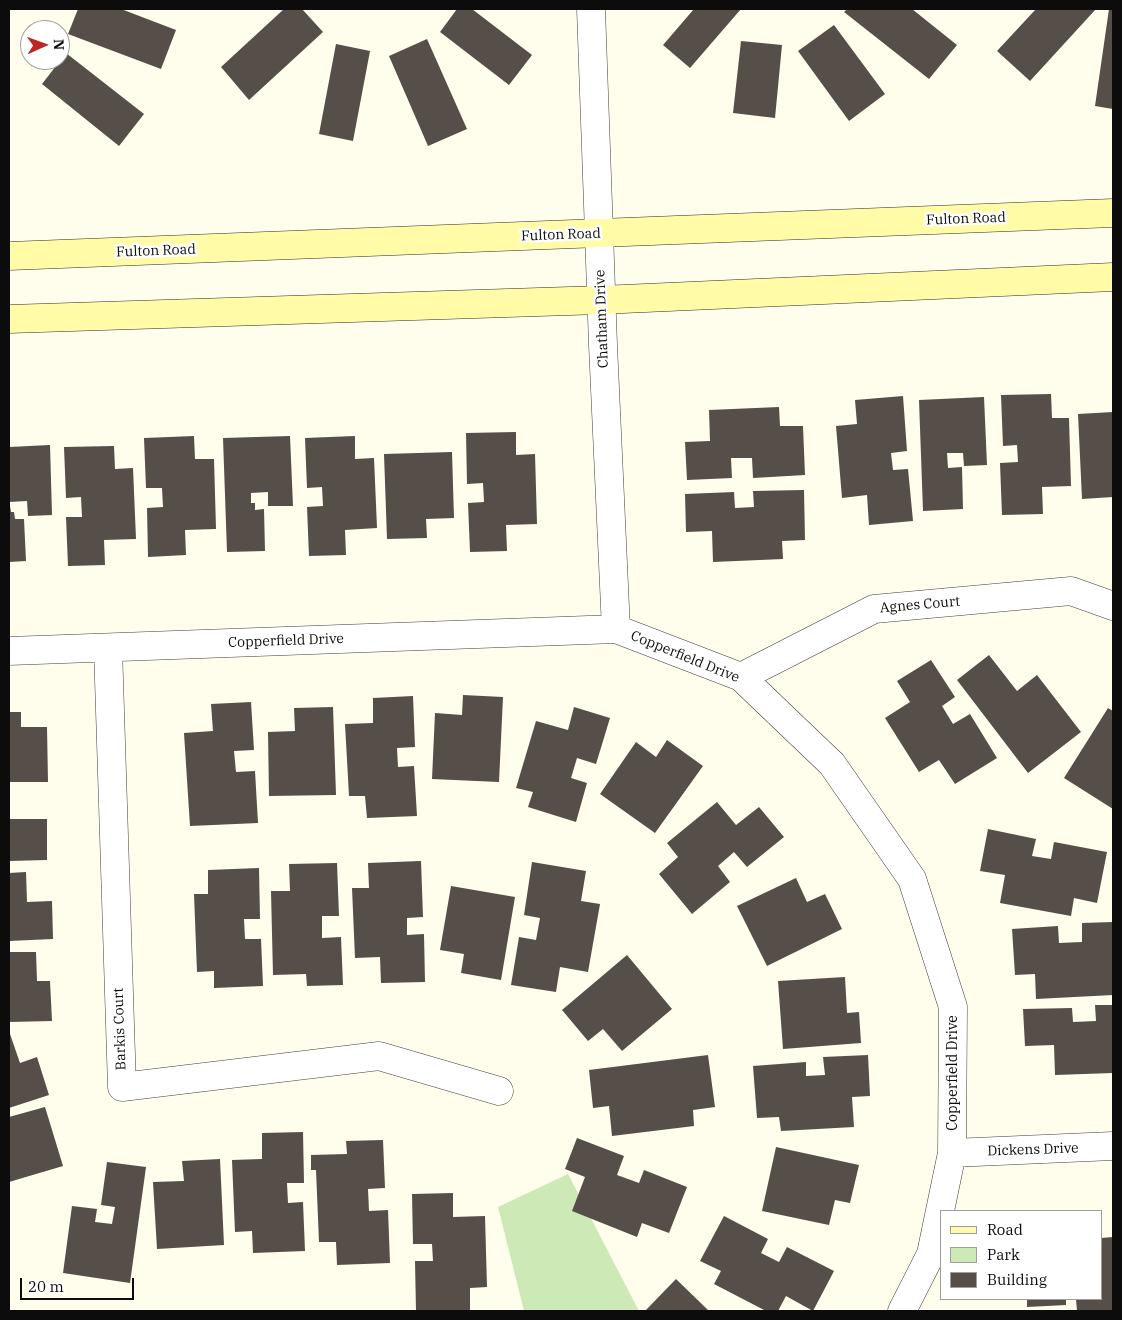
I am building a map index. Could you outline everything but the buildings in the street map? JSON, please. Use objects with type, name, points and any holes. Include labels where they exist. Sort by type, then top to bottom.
[{"type":"main road","name":"Fulton Road","points":[[9,256],[1113,213]]},
{"type":"main road","points":[[9,319],[601,300],[1113,277]]},
{"type":"street","name":"Chatham Drive","points":[[591,9],[601,300],[616,629]]},
{"type":"street","name":"Agnes Court","points":[[741,677],[874,609],[1070,591],[1113,606]]},
{"type":"street","name":"Copperfield Drive","points":[[9,651],[616,629],[741,677],[832,764],[912,879],[953,1008],[952,1153],[940,1210]]},
{"type":"street","name":"Barkis Court","points":[[108,648],[122,1087],[379,1056],[499,1091]]},
{"type":"street","name":"Dickens Drive","points":[[952,1153],[1113,1146]]},
{"type":"street","name":"Copperfield Drive","points":[[902,1311],[931,1254],[940,1211]]},
{"type":"green space","points":[[568,1174],[639,1311],[524,1311],[498,1207]]}]
